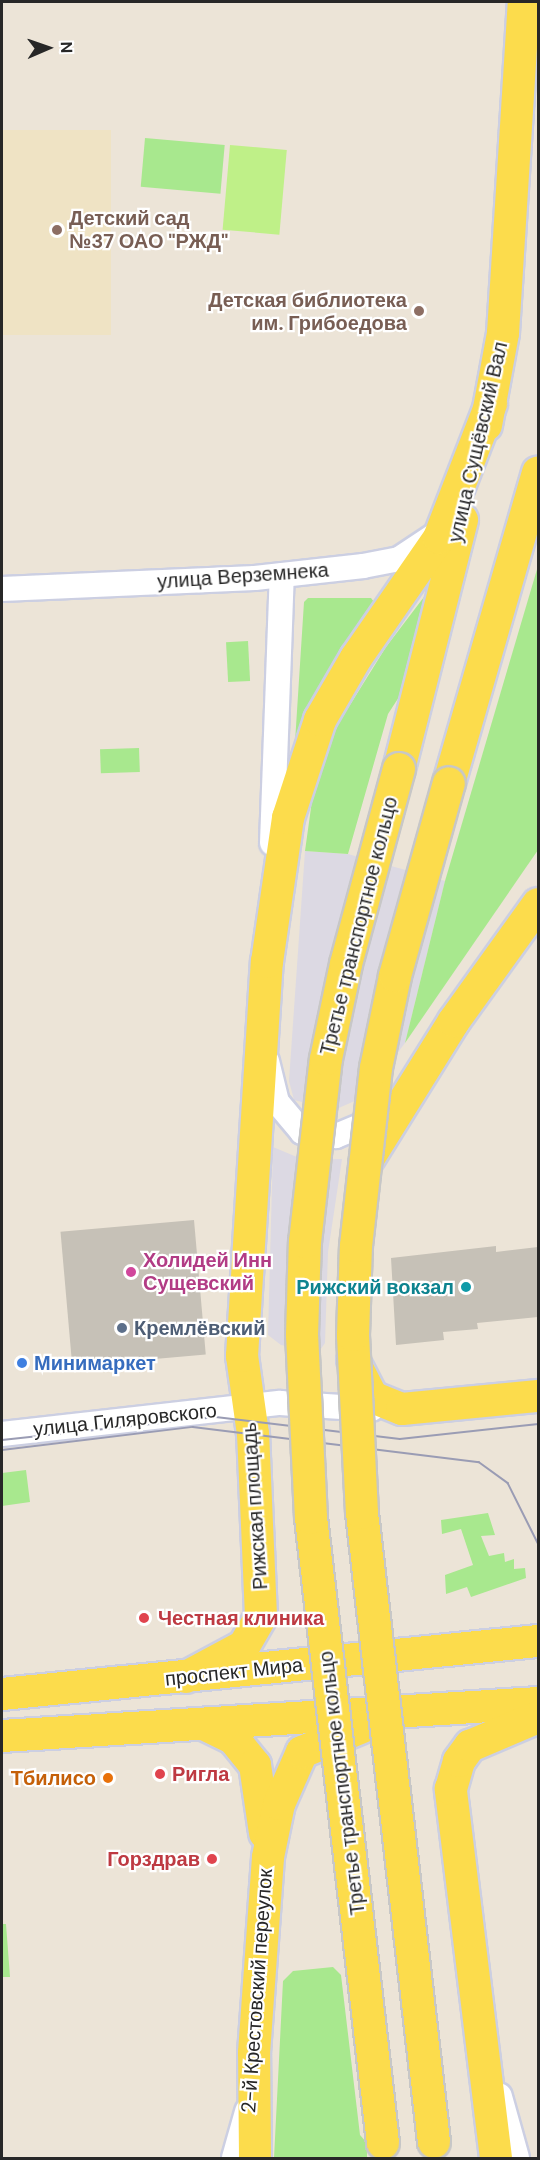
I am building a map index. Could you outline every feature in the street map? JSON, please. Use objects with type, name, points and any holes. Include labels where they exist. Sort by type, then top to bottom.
[{"type":"main road","name":"улица Сущёвский Вал","points":[[399,769],[491,404],[503,333],[524,2]]},
{"type":"main road","points":[[248,1406],[242,1356],[262,1032],[267,962],[288,818],[307,749],[336,690],[429,555],[457,500],[491,404]]},
{"type":"main road","points":[[435,2150],[362,1513],[353,1335],[356,1246],[376,1068],[395,976],[538,472]]},
{"type":"main road","name":"Третье транспортное кольцо","points":[[383,2153],[311,1518],[302,1335],[306,1231],[326,1059],[346,964],[399,769]]},
{"type":"main road","points":[[402,1409],[372,1397],[361,1382],[351,1330],[361,1177],[398,1105],[538,904]]},
{"type":"main road","name":"Рижская площадь","points":[[402,1409],[538,1396]]},
{"type":"main road","name":"Рижская площадь","points":[[186,1677],[244,1646],[261,1616],[248,1406]]},
{"type":"main road","name":"проспект Мира","points":[[2,1694],[538,1641]]},
{"type":"main road","points":[[2,1736],[538,1703]]},
{"type":"main road","name":"2-й Крестовский переулок","points":[[236,2158],[252,2092],[268,1857],[286,1781],[302,1752],[405,1711]]},
{"type":"main road","points":[[496,2158],[451,1789],[459,1761],[470,1746],[538,1717]]},
{"type":"main road","name":"2-й Крестовский переулок","points":[[204,1724],[233,1738],[255,1765],[268,1857]]},
{"type":"main road","points":[[480,2040],[515,2158]]},
{"type":"main road","points":[[252,2092],[255,2158]]},
{"type":"street","name":"улица Верземнека","points":[[2,589],[282,575],[399,559],[426,544],[457,500]]},
{"type":"street","points":[[267,962],[282,575]]},
{"type":"street","points":[[262,1032],[277,1102],[302,1132],[325,1136],[349,1134],[398,1105]]},
{"type":"street","name":"Рижская площадь","points":[[248,1406],[310,1403],[402,1409]]},
{"type":"street","name":"улица Гиляровского","points":[[2,1434],[248,1406]]},
{"type":"shaded area","name":"Детский сад №37 ОАО \"РЖД\"","points":[[2,130],[111,130],[111,335],[2,335]]},
{"type":"shaded area","points":[[305,851],[348,854],[445,881],[405,1043],[364,1097],[334,1110],[294,1100],[289,1081]]},
{"type":"shaded area","points":[[273,1147],[304,1160],[342,1159],[328,1252],[325,1343],[318,1353],[281,1345],[268,1335]]},
{"type":"green space","points":[[145,138],[225,145],[220,194],[141,187]]},
{"type":"green space","points":[[230,145],[287,150],[279,235],[223,230]]},
{"type":"green space","points":[[538,566],[538,850],[405,1043],[445,881]]},
{"type":"green space","points":[[427,593],[399,697],[388,714],[348,854],[305,851],[315,779],[335,729],[386,647]]},
{"type":"green space","points":[[308,598],[371,598],[374,602],[321,687],[295,742],[304,602]]},
{"type":"green space","points":[[248,641],[250,681],[228,682],[226,642]]},
{"type":"green space","points":[[139,748],[140,772],[101,773],[100,749]]},
{"type":"green space","points":[[26,1470],[30,1502],[2,1506],[2,1473]]},
{"type":"green space","points":[[488,1513],[495,1535],[481,1536],[489,1556],[504,1553],[505,1562],[514,1559],[514,1569],[525,1568],[526,1578],[471,1597],[467,1587],[446,1594],[445,1575],[473,1565],[461,1529],[442,1534],[441,1520]]},
{"type":"green space","points":[[2,1924],[6,1924],[10,1977],[2,1977]]},
{"type":"green space","points":[[333,1967],[341,1975],[360,2135],[367,2143],[367,2158],[274,2158],[283,1981],[293,1971]]},
{"type":"building","name":"Холидей Инн Сущевский","points":[[194,1220],[206,1354],[72,1366],[61,1232]]},
{"type":"building","name":"Рижский вокзал","points":[[496,1246],[496,1252],[538,1247],[538,1317],[477,1323],[478,1329],[443,1332],[444,1340],[396,1345],[391,1258]]},
{"type":"tram line","points":[[2,1440],[216,1417],[400,1439],[538,1424]]},
{"type":"tram line","points":[[2,1450],[193,1427],[479,1462],[508,1483],[538,1543]]},
{"type":"place","name":"Детский сад №37 ОАО \"РЖД\"","points":[[57,230]]},
{"type":"place","name":"Детская библиотека им. Грибоедова","points":[[419,311]]},
{"type":"place","name":"Холидей Инн Сущевский","points":[[131,1272]]},
{"type":"place","name":"Рижский вокзал","points":[[466,1287]]},
{"type":"place","name":"Кремлёвский","points":[[122,1328]]},
{"type":"place","name":"Минимаркет","points":[[22,1363]]},
{"type":"place","name":"Честная клиника","points":[[144,1618]]},
{"type":"place","name":"Ригла","points":[[160,1774]]},
{"type":"place","name":"Тбилисо","points":[[108,1778]]},
{"type":"place","name":"Горздрав","points":[[212,1859]]}]
